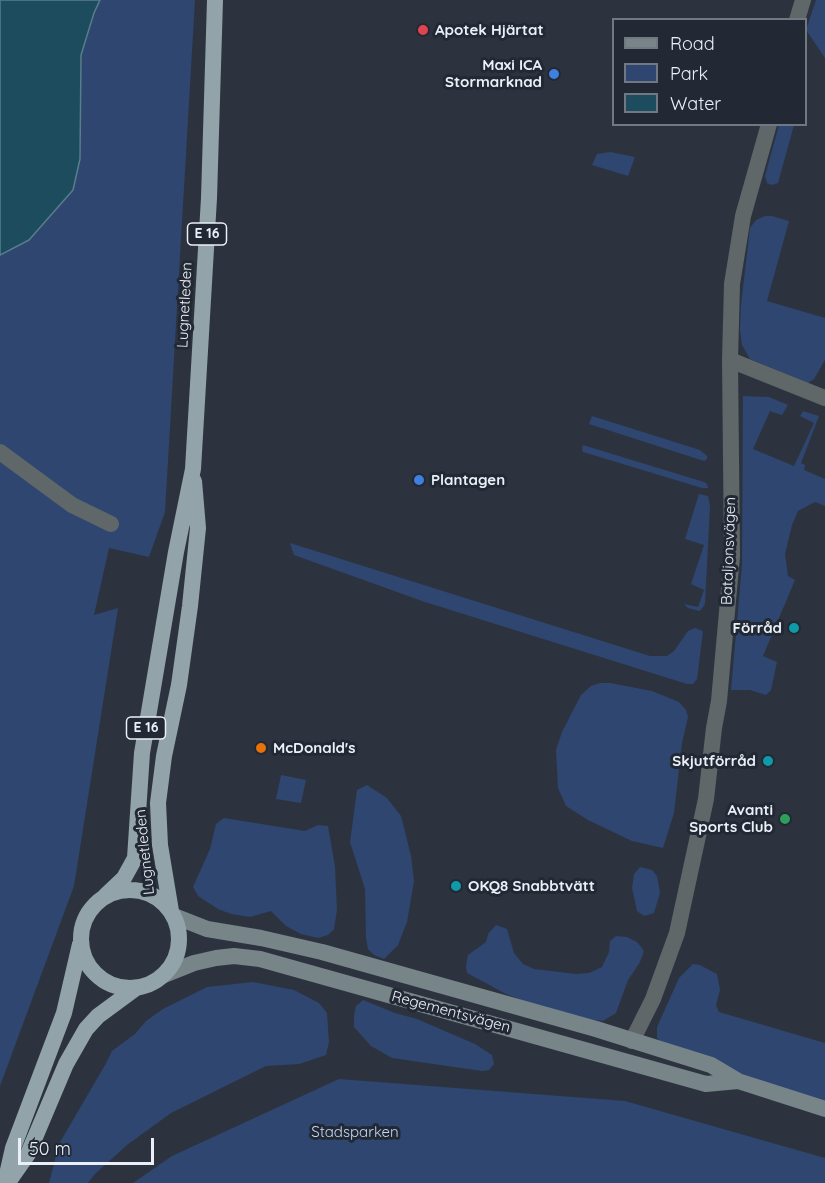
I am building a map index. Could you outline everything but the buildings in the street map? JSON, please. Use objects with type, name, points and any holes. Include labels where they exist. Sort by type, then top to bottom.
[{"type":"highway","name":"Lugnetleden","points":[[105,896],[124,878],[135,858],[144,743],[176,552],[193,469],[209,198],[215,0]]},
{"type":"highway","name":"Lugnetleden","points":[[173,913],[160,845],[158,803],[164,756],[179,685],[191,596],[198,528],[193,469]]},
{"type":"highway","points":[[105,896],[122,890],[140,891],[153,895],[173,913]]},
{"type":"highway","name":"E 16","points":[[6,1183],[13,1148],[64,1013],[87,916],[105,896]]},
{"type":"highway","name":"E 16","points":[[6,1183],[28,1154],[66,1064],[87,1029],[98,1016],[136,988],[149,984],[164,975],[175,960],[179,948],[179,930],[173,913]]},
{"type":"highway","points":[[81,937],[85,959],[96,974],[114,986],[136,988]]},
{"type":"main road","name":"Regementsvägen","points":[[173,913],[207,929],[322,952],[632,1041],[711,1065],[738,1082],[825,1109]]},
{"type":"main road","name":"Regementsvägen","points":[[164,975],[203,960],[234,956],[260,959],[624,1059],[706,1084],[738,1082]]},
{"type":"main road","points":[[624,1059],[632,1041]]},
{"type":"street","points":[[798,18],[803,0]]},
{"type":"street","name":"Bataljonsvägen","points":[[632,1041],[653,999],[677,933],[706,799],[719,701],[732,556],[730,360],[732,284],[743,216],[767,126]]},
{"type":"street","points":[[730,360],[825,398]]},
{"type":"street","points":[[0,452],[72,505],[111,524]]},
{"type":"green space","points":[[100,0],[195,0],[165,512],[149,557],[109,548],[94,615],[118,608],[74,886],[0,1086],[0,255],[29,240],[80,159],[81,55]]},
{"type":"green space","points":[[816,0],[825,0],[825,58],[807,31]]},
{"type":"green space","points":[[779,126],[794,126],[778,183],[772,185],[767,183],[765,176]]},
{"type":"green space","points":[[610,152],[635,157],[628,176],[592,165],[597,154]]},
{"type":"green space","points":[[765,216],[789,221],[767,301],[825,318],[825,360],[814,379],[808,383],[750,359],[742,345],[741,305],[750,228],[756,220]]},
{"type":"green space","points":[[743,396],[769,397],[788,405],[782,415],[770,411],[753,449],[794,466],[814,423],[800,416],[803,411],[819,416],[801,463],[805,465],[804,470],[825,479],[825,506],[815,502],[798,511],[792,525],[785,554],[788,576],[795,580],[763,656],[777,662],[771,690],[766,695],[750,690],[731,690],[742,565]]},
{"type":"green space","points":[[592,416],[700,450],[707,456],[707,459],[704,461],[589,424]]},
{"type":"green space","points":[[583,445],[704,482],[708,488],[583,452]]},
{"type":"green space","points":[[699,494],[708,496],[710,506],[705,604],[700,611],[688,608],[684,604],[698,607],[704,590],[691,584],[704,545],[685,539]]},
{"type":"green space","points":[[290,543],[650,656],[667,656],[674,651],[688,631],[695,628],[703,631],[697,679],[693,684],[687,684],[422,601],[294,555]]},
{"type":"green space","points":[[600,683],[652,691],[679,702],[686,710],[688,717],[682,743],[674,813],[663,848],[632,841],[588,820],[566,806],[558,788],[556,750],[562,732],[581,695],[591,686]]},
{"type":"green space","points":[[281,775],[306,780],[301,803],[276,799]]},
{"type":"green space","points":[[367,785],[387,798],[401,816],[411,856],[414,881],[407,922],[398,945],[384,959],[374,955],[368,949],[365,889],[350,842],[357,790]]},
{"type":"green space","points":[[224,818],[305,831],[318,825],[328,826],[335,867],[337,910],[334,929],[328,935],[318,938],[301,934],[286,926],[271,911],[250,917],[231,914],[218,909],[198,896],[193,887],[210,849],[216,824]]},
{"type":"green space","points":[[640,867],[652,870],[657,876],[660,893],[654,913],[644,916],[637,911],[632,888],[634,874]]},
{"type":"green space","points":[[496,925],[507,929],[514,953],[523,964],[534,969],[576,974],[589,973],[602,967],[609,952],[610,941],[616,936],[627,937],[637,942],[644,951],[640,962],[628,980],[616,1013],[603,1021],[586,1019],[506,994],[467,973],[468,955],[486,942],[488,934]]},
{"type":"green space","points":[[693,964],[717,974],[720,990],[716,1005],[719,1012],[825,1043],[825,1103],[664,1047],[657,1038],[657,1027],[679,978]]},
{"type":"green space","points":[[253,982],[294,990],[319,1003],[327,1013],[329,1042],[326,1055],[299,1064],[266,1066],[171,1113],[127,1145],[88,1183],[49,1183],[59,1144],[112,1051],[163,1009],[207,987]]},
{"type":"green space","points":[[363,1000],[417,1019],[475,1044],[492,1055],[494,1064],[489,1070],[482,1071],[392,1058],[371,1046],[354,1027],[356,1006]]},
{"type":"green space","name":"Stadsparken","points":[[339,1079],[625,1101],[825,1158],[825,1183],[133,1183],[172,1156]]},
{"type":"water","points":[[0,0],[100,0],[81,55],[80,159],[73,190],[29,240],[0,255]]},
{"type":"place","name":"Apotek Hjärtat","points":[[423,30]]},
{"type":"place","name":"Maxi ICA Stormarknad","points":[[554,74]]},
{"type":"place","name":"Plantagen","points":[[419,480]]},
{"type":"place","name":"Förråd","points":[[794,628]]},
{"type":"place","name":"McDonald's","points":[[261,748]]},
{"type":"place","name":"Skjutförråd","points":[[768,761]]},
{"type":"place","name":"Avanti Sports Club","points":[[785,819]]},
{"type":"place","name":"OKQ8 Snabbtvätt","points":[[456,886]]}]
